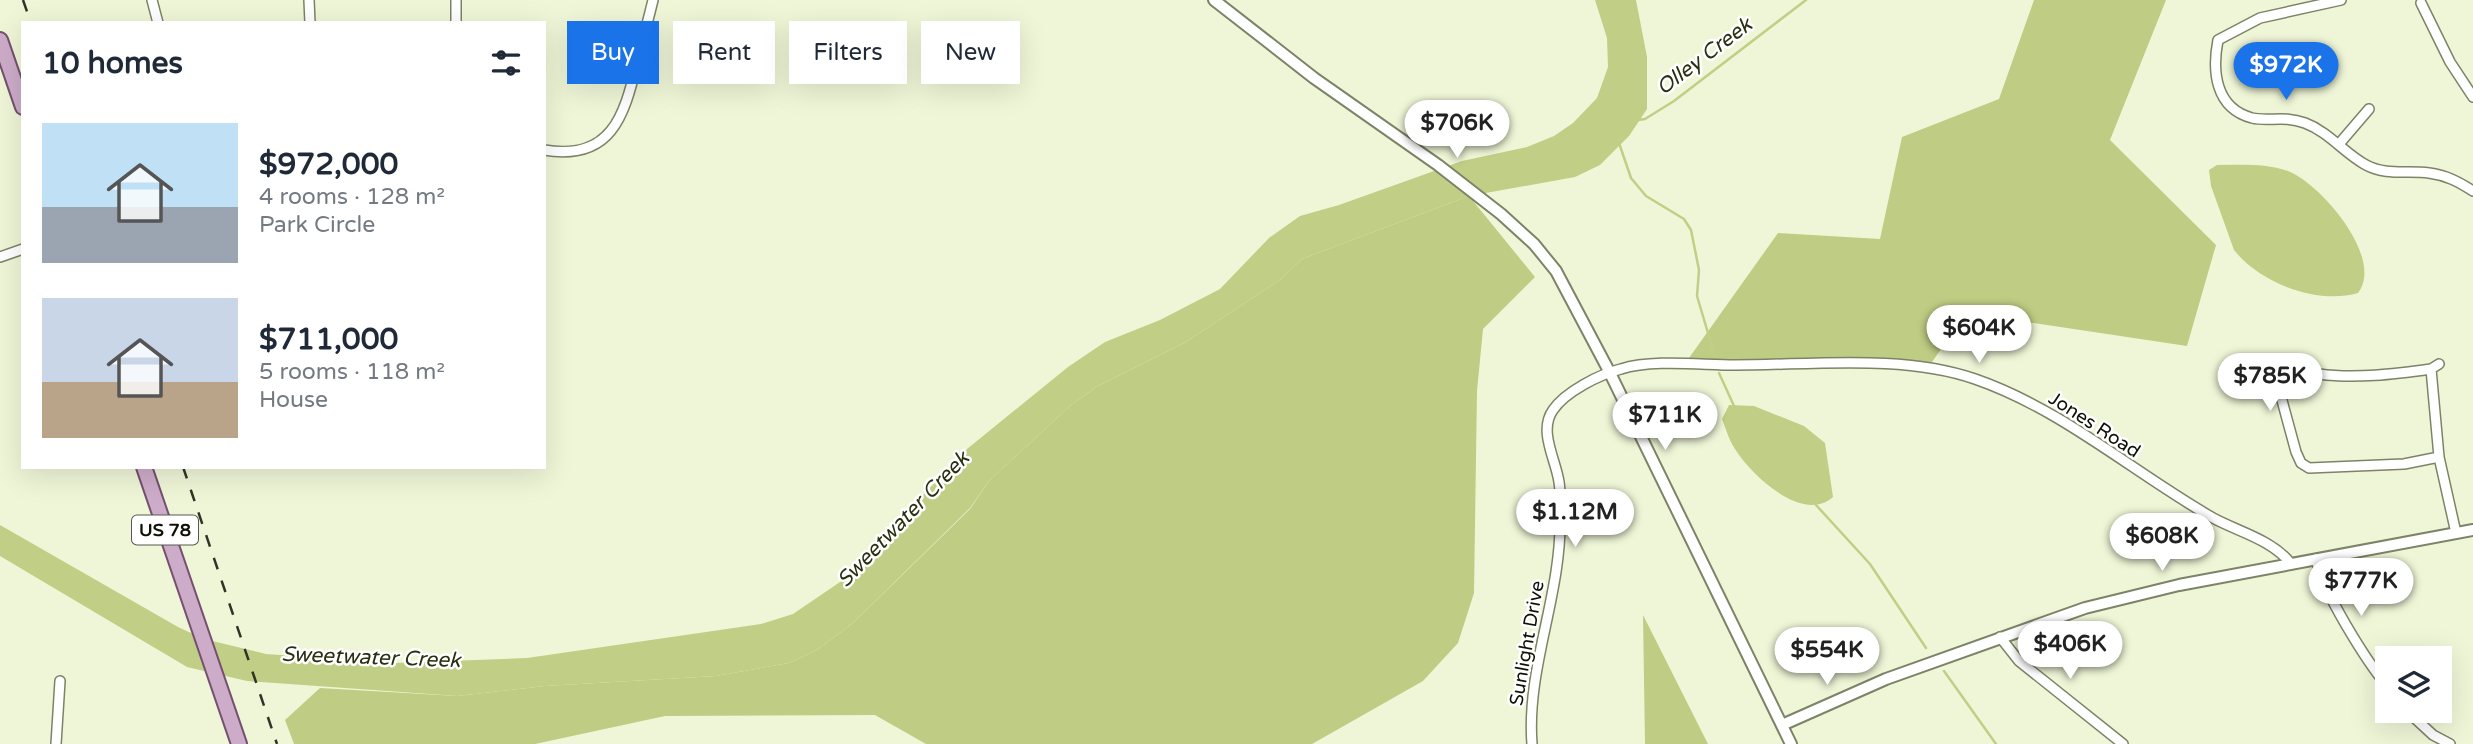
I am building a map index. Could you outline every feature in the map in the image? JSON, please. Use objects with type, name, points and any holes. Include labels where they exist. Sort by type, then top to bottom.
[{"type":"main road","points":[[0,40],[21,101]]},
{"type":"main road","name":"US 78","points":[[145,469],[240,744]]},
{"type":"street","points":[[152,0],[157,21]]},
{"type":"street","points":[[309,0],[310,21]]},
{"type":"street","points":[[456,0],[456,21]]},
{"type":"street","points":[[546,150],[571,153],[590,146],[615,129],[628,102],[653,0]]},
{"type":"street","points":[[1214,0],[1502,214],[1534,244],[1556,271],[1610,373],[1791,744]]},
{"type":"street","points":[[2340,0],[2260,18],[2218,40],[2214,64],[2220,94],[2235,110],[2253,118],[2282,116],[2304,122],[2366,165],[2390,173],[2440,175],[2473,191]]},
{"type":"street","points":[[2419,1],[2450,62],[2472,94]]},
{"type":"street","points":[[2339,144],[2369,109]]},
{"type":"street","points":[[0,257],[21,250]]},
{"type":"street","name":"Jones Road","points":[[1610,373],[1622,368],[1670,365],[1812,363],[1942,369],[2026,401],[2213,518],[2282,552],[2291,564]]},
{"type":"street","points":[[2439,457],[2404,464],[2309,468],[2301,463],[2296,452],[2277,382],[2281,367],[2295,366],[2318,374],[2388,374],[2435,367],[2439,457],[2456,533]]},
{"type":"street","name":"Sunlight Drive","points":[[1532,744],[1533,696],[1561,544],[1560,486],[1548,441],[1548,418],[1554,407],[1573,393],[1610,373]]},
{"type":"street","points":[[1782,725],[1886,679],[2000,637],[2122,597],[2473,530]]},
{"type":"street","points":[[2316,559],[2318,571],[2351,633],[2375,668]]},
{"type":"street","points":[[2000,637],[2019,661],[2123,744]]},
{"type":"street","points":[[56,744],[60,681]]},
{"type":"street","points":[[2420,723],[2433,735],[2450,744]]},
{"type":"shaded area","points":[[2034,0],[2166,0],[2110,140],[2216,245],[2187,346],[1966,313],[1930,365],[1684,365],[1778,233],[1880,239],[1902,137],[1999,99]]},
{"type":"shaded area","points":[[1469,196],[1535,277],[1483,329],[1477,391],[1474,593],[1458,643],[1423,681],[1312,744],[926,744],[875,715],[665,716],[535,744],[294,744],[285,720],[320,688],[457,696],[545,686],[716,676],[789,663],[817,650],[853,623],[970,509],[989,481],[1071,405],[1098,386],[1186,342],[1280,280],[1302,259]]},
{"type":"shaded area","points":[[1643,615],[1708,744],[1645,744]]},
{"type":"water","name":"Sweetwater Creek","points":[[1595,0],[1636,0],[1647,57],[1647,109],[1629,136],[1600,165],[1575,177],[1469,196],[1302,259],[1280,280],[1186,342],[1098,386],[1071,405],[989,481],[970,508],[853,623],[817,650],[789,663],[716,676],[545,686],[457,696],[247,681],[187,667],[0,556],[0,525],[178,627],[204,639],[266,654],[392,663],[527,658],[761,624],[793,614],[840,582],[967,449],[1068,367],[1105,342],[1160,320],[1220,289],[1269,238],[1300,216],[1339,205],[1462,161],[1527,147],[1554,136],[1573,123],[1597,98],[1608,67],[1607,38]]},
{"type":"water","points":[[2217,165],[2279,168],[2301,178],[2316,190],[2345,223],[2356,242],[2363,261],[2364,278],[2358,293],[2325,296],[2308,293],[2274,281],[2245,262],[2234,250],[2211,186],[2209,170]]},
{"type":"water","points":[[1729,405],[1754,406],[1804,426],[1825,443],[1833,497],[1821,504],[1807,505],[1793,501],[1765,483],[1743,460],[1731,442],[1722,419]]},
{"type":"waterway","name":"Olley Creek","points":[[1638,120],[1645,119],[1674,101],[1806,0]]},
{"type":"waterway","points":[[1619,143],[1631,178],[1646,196],[1684,219],[1691,230],[1699,270],[1697,296],[1716,360]]},
{"type":"waterway","points":[[1719,373],[1734,406]]},
{"type":"waterway","points":[[1816,505],[1870,564],[1926,648]]},
{"type":"waterway","points":[[1944,671],[1996,744]]},
{"type":"railway","points":[[23,0],[30,21]]},
{"type":"railway","points":[[184,469],[277,744]]}]
